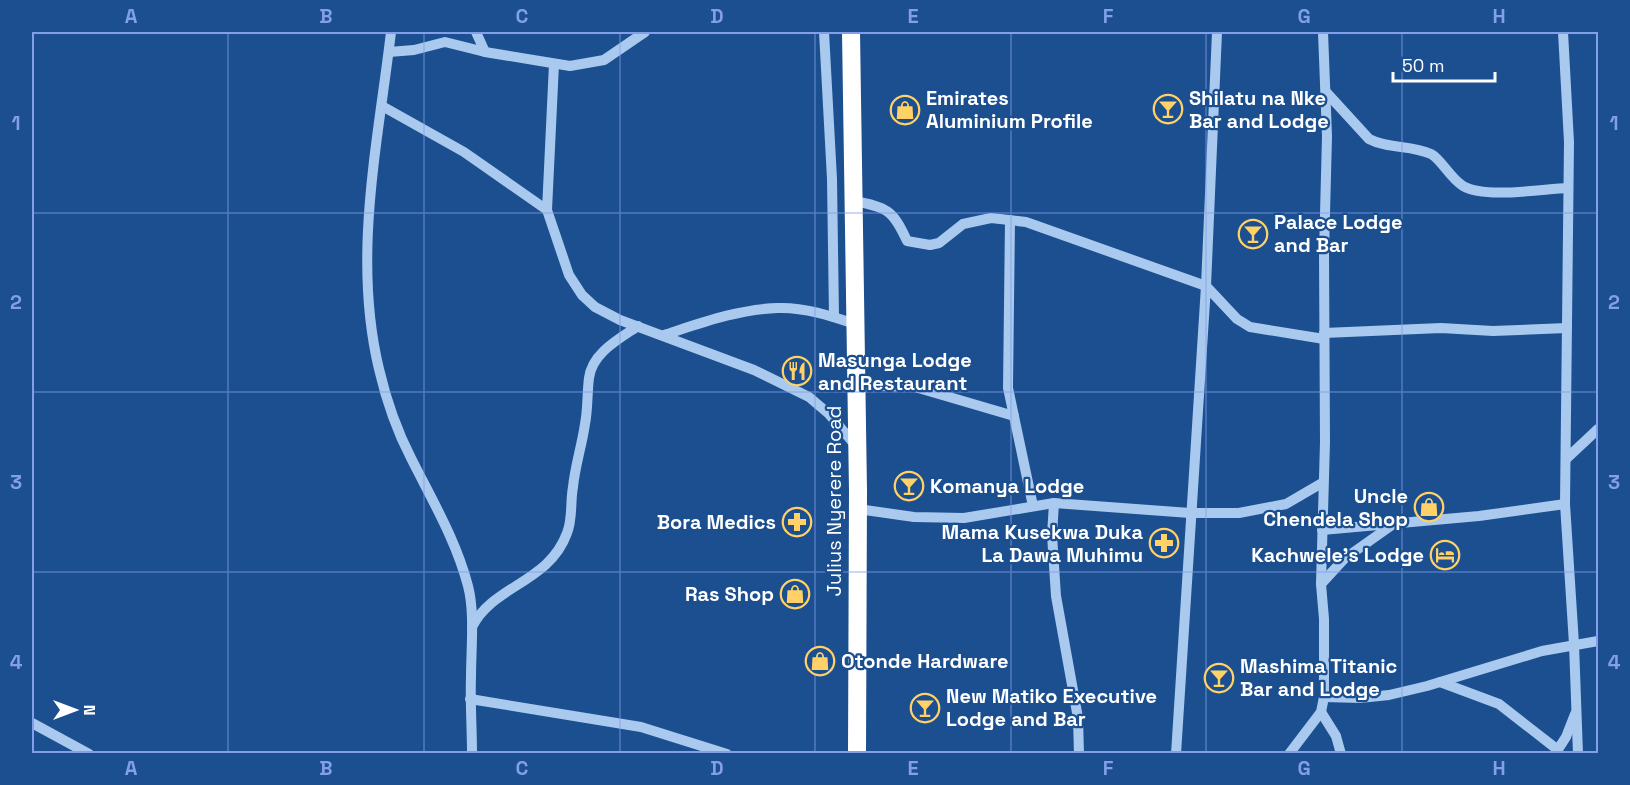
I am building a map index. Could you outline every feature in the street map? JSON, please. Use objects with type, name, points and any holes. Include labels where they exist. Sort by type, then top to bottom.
[{"type":"highway","name":"Julius Nyerere Road","points":[[851,32],[858,448],[857,753]]},
{"type":"street","points":[[392,32],[374,160],[367,267],[369,305],[379,368],[395,419],[411,458],[431,493],[469,588],[472,753]]},
{"type":"street","points":[[445,42],[452,32]]},
{"type":"street","points":[[476,32],[485,52]]},
{"type":"street","points":[[389,52],[414,50],[445,42],[485,52],[570,66],[604,60],[645,32]]},
{"type":"street","points":[[824,32],[832,179],[834,317]]},
{"type":"street","points":[[1176,753],[1206,286],[1217,32]]},
{"type":"street","points":[[1289,753],[1321,712],[1324,697],[1324,619],[1321,584],[1322,483],[1325,442],[1326,92],[1323,32]]},
{"type":"street","points":[[1563,32],[1569,142],[1565,504],[1575,644],[1578,753]]},
{"type":"street","points":[[554,64],[547,210],[569,275],[582,295],[595,307],[753,370],[809,397],[846,432],[858,448]]},
{"type":"street","points":[[1326,92],[1369,139],[1434,155],[1452,177],[1465,187],[1509,191],[1568,188]]},
{"type":"street","points":[[382,106],[464,152],[547,210]]},
{"type":"street","points":[[854,201],[880,206],[892,212],[907,241],[930,245],[939,243],[963,224],[991,218],[1026,222],[1206,286],[1237,319],[1250,327],[1324,336],[1441,328],[1493,331],[1567,328]]},
{"type":"street","points":[[1010,220],[1008,388],[1033,506]]},
{"type":"street","points":[[664,335],[710,320],[779,308],[834,317],[855,324]]},
{"type":"street","points":[[471,629],[479,612],[490,602],[530,579],[558,551],[570,523],[572,490],[586,423],[589,376],[595,362],[609,345],[638,326]]},
{"type":"street","points":[[856,386],[915,387],[1014,416]]},
{"type":"street","points":[[1566,459],[1599,429]]},
{"type":"street","points":[[858,509],[914,517],[964,518],[1054,503],[1190,513],[1239,513],[1286,504],[1322,483]]},
{"type":"street","points":[[1054,503],[1052,535],[1056,596],[1076,707],[1079,753]]},
{"type":"street","points":[[1323,530],[1392,525],[1565,504]]},
{"type":"street","points":[[1321,584],[1344,559],[1392,525]]},
{"type":"street","points":[[1324,697],[1360,698],[1389,695],[1440,682],[1506,660],[1575,644],[1599,641]]},
{"type":"street","points":[[1440,682],[1499,704],[1556,752],[1577,709]]},
{"type":"street","points":[[470,699],[641,727],[689,748],[727,753]]},
{"type":"street","points":[[1321,712],[1336,736],[1341,753]]},
{"type":"street","points":[[32,723],[88,753]]},
{"type":"place","name":"Shilatu na Nke Bar and Lodge","points":[[1168,109]]},
{"type":"place","name":"Emirates Aluminium Profile","points":[[905,110]]},
{"type":"place","name":"Palace Lodge and Bar","points":[[1253,234]]},
{"type":"place","name":"Masunga Lodge and Restaurant","points":[[797,371]]},
{"type":"place","name":"Komanya Lodge","points":[[909,486]]},
{"type":"place","name":"Uncle Chendela Shop","points":[[1429,507]]},
{"type":"place","name":"Bora Medics","points":[[797,522]]},
{"type":"place","name":"Mama Kusekwa Duka La Dawa Muhimu","points":[[1164,543]]},
{"type":"place","name":"Kachwele's Lodge","points":[[1445,555]]},
{"type":"place","name":"Ras Shop","points":[[795,594]]},
{"type":"place","name":"Otonde Hardware","points":[[820,661]]},
{"type":"place","name":"Mashima Titanic Bar and Lodge","points":[[1219,678]]},
{"type":"place","name":"New Matiko Executive Lodge and Bar","points":[[925,708]]}]
